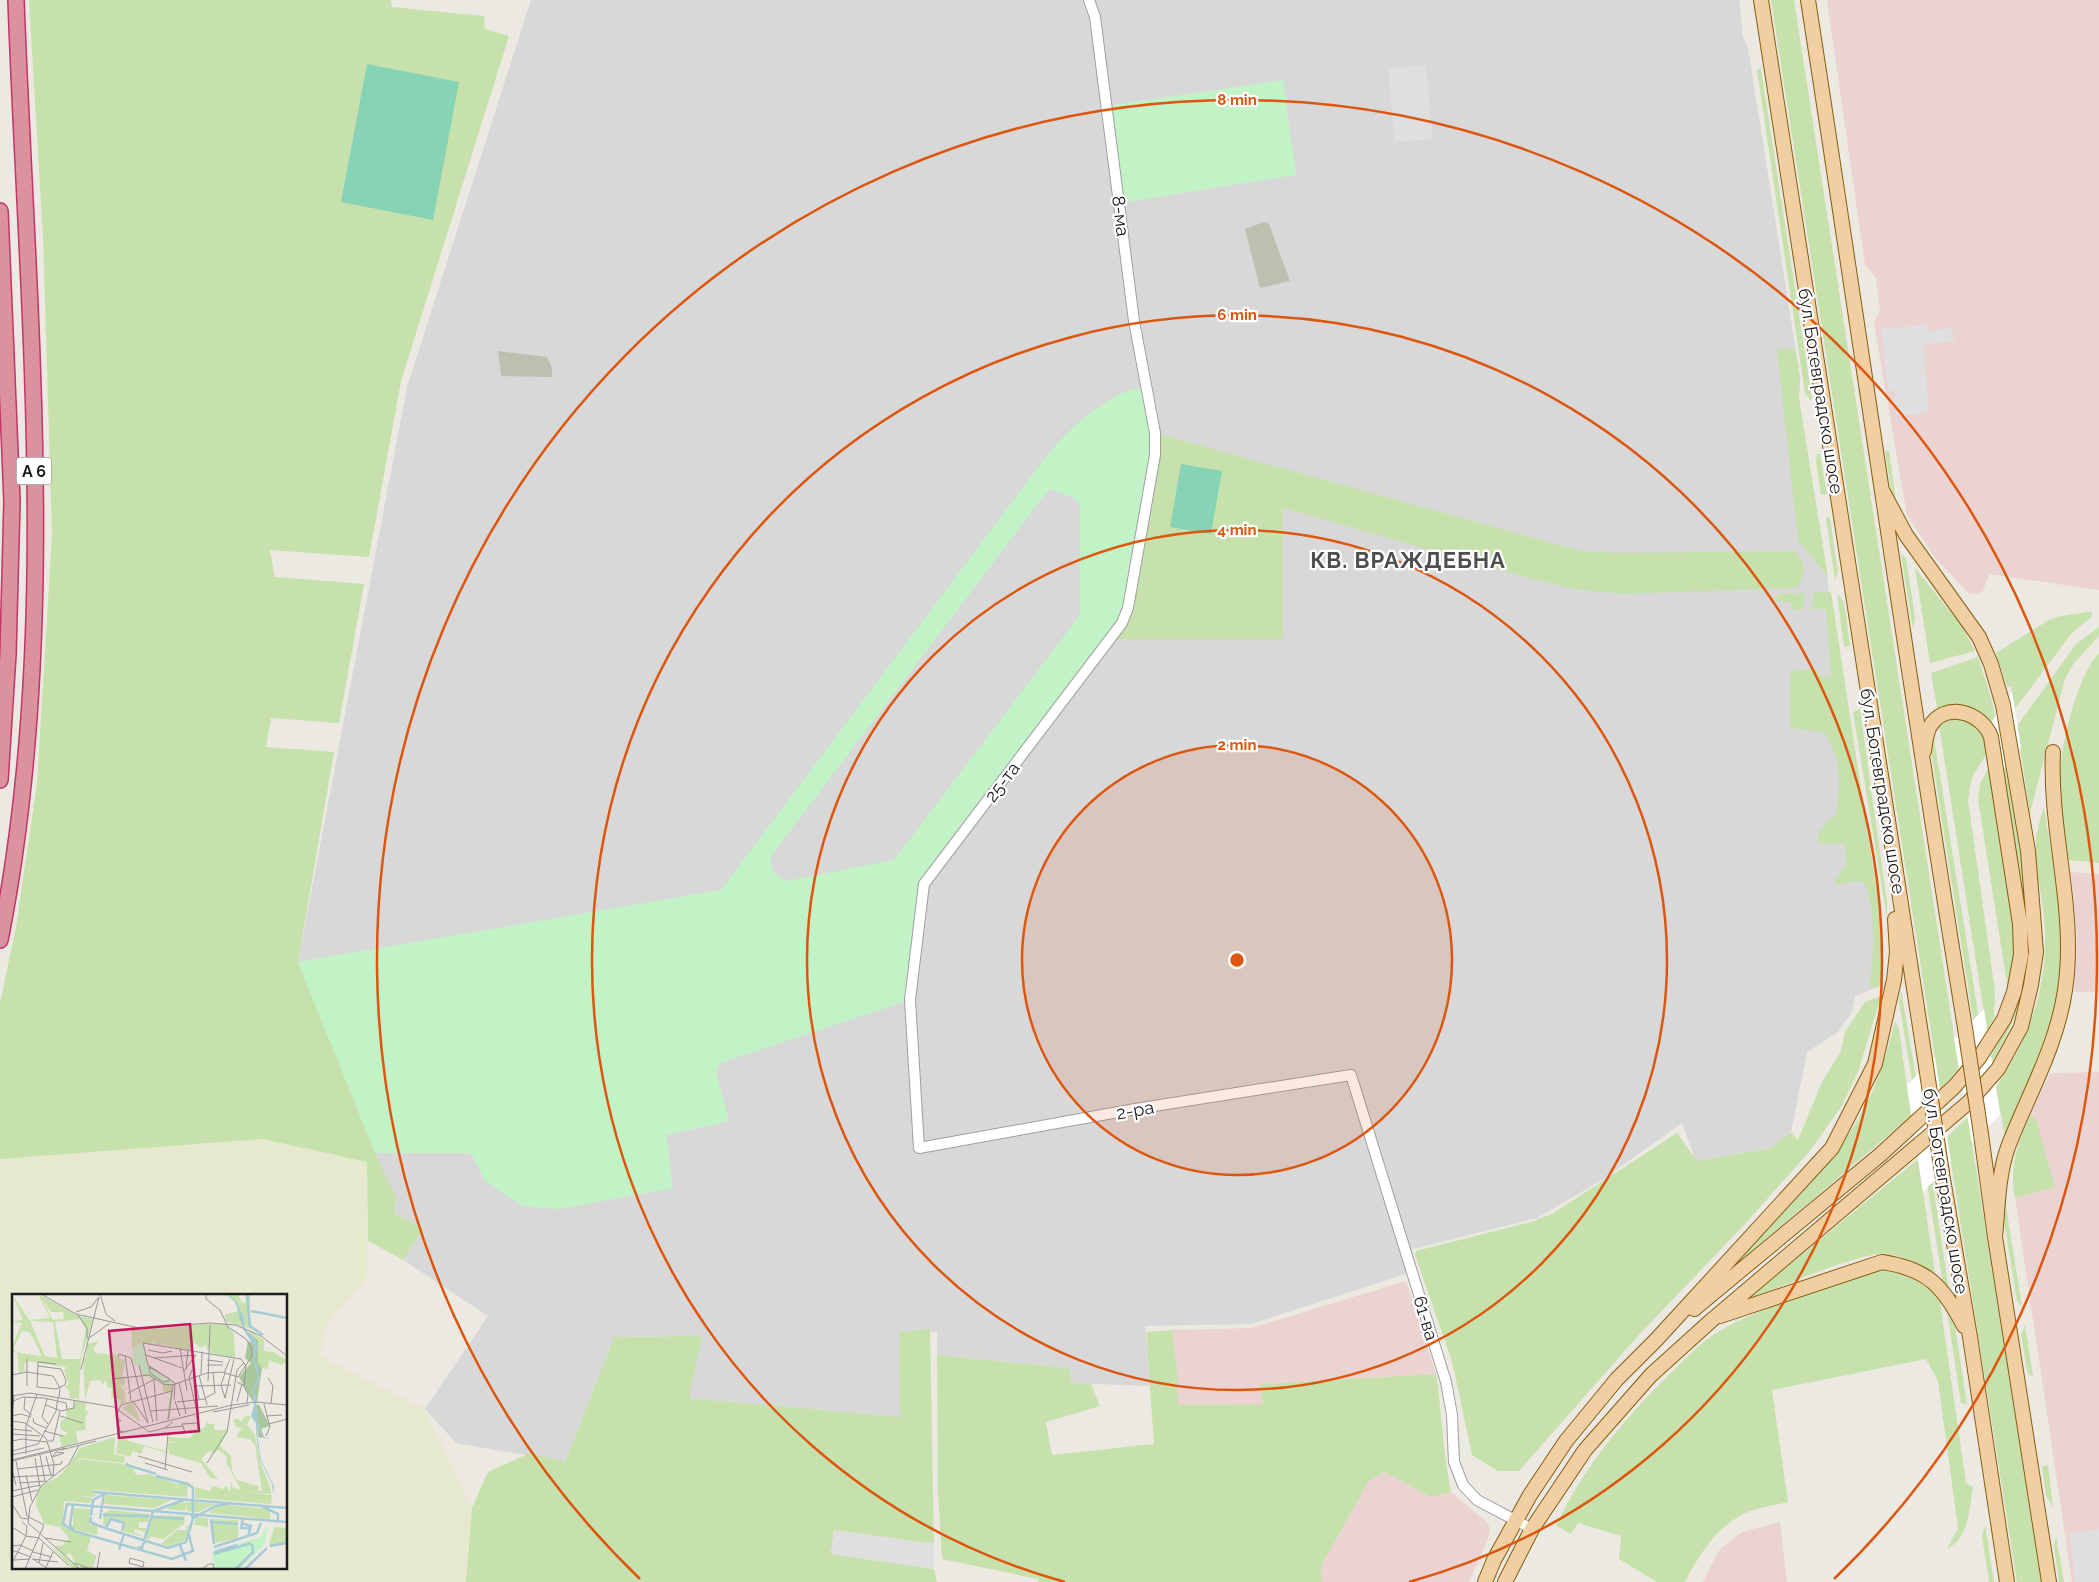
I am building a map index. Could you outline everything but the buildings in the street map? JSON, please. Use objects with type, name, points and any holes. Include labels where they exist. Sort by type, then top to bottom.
[{"type":"highway","name":"A 6","points":[[0,940],[8,902],[25,777],[33,624],[35,498],[30,327],[16,0]]},
{"type":"highway","name":"A 6","points":[[0,211],[12,501],[8,654],[0,780]]},
{"type":"main road","name":"бул. Ботевградско шосе","points":[[1761,0],[2007,1582]]},
{"type":"main road","points":[[1808,0],[1883,492],[1922,764],[1965,1028],[1995,1237],[2049,1582]]},
{"type":"main road","points":[[1505,1582],[1532,1529],[1585,1450],[1652,1375],[1713,1319],[1969,1102],[1998,1069],[2021,1026],[2031,985],[2036,952],[2028,851],[2003,705],[1991,664],[1980,637],[1906,535],[1883,492]]},
{"type":"main road","points":[[1656,1340],[1880,1155],[1954,1087],[1992,1040],[2004,1019],[2014,992],[2021,955],[2020,924],[1998,777],[1988,728],[1974,715],[1962,712],[1942,716],[1929,728],[1922,764]]},
{"type":"main road","points":[[1995,1237],[2003,1165],[2054,1037],[2065,992],[2068,960],[2065,906],[2053,804],[2053,752]]},
{"type":"main road","points":[[1485,1582],[1494,1560],[1530,1494],[1566,1441],[1617,1379],[1656,1340],[1832,1148],[1875,1064],[1894,980],[1897,952],[1881,777]]},
{"type":"main road","points":[[1713,1319],[1882,1262],[1906,1265],[1929,1279],[1942,1290],[1970,1337]]},
{"type":"street","name":"8-ма","points":[[1089,0],[1095,17],[1134,321],[1155,433]]},
{"type":"street","name":"25-та","points":[[919,1148],[910,1000],[924,884],[1122,624],[1128,608],[1155,455],[1155,433]]},
{"type":"street","name":"2-ра","points":[[919,1148],[1134,1109],[1351,1075]]},
{"type":"street","name":"61-ва","points":[[1351,1075],[1446,1382],[1452,1415],[1454,1462],[1463,1485],[1477,1500],[1532,1529]]},
{"type":"shaded area","points":[[531,0],[1739,0],[1743,37],[1748,48],[1800,377],[1799,399],[1882,926],[1882,983],[1878,987],[1855,996],[1852,1012],[1838,1032],[1807,1052],[1791,1133],[1770,1148],[1696,1161],[1682,1123],[1602,1180],[1537,1218],[1405,1251],[1412,1272],[1251,1324],[1145,1326],[1150,1386],[1072,1383],[1069,1368],[937,1355],[937,1332],[899,1332],[900,1417],[688,1398],[702,1336],[614,1337],[565,1462],[456,1443],[425,1409],[488,1316],[403,1260],[424,1229],[395,1214],[396,1197],[375,1153],[298,962],[407,387]]},
{"type":"shaded area","points":[[1827,0],[2099,0],[2099,590],[1989,574],[1983,591],[1976,594],[1968,593],[1935,558],[1907,515],[1874,323],[1880,310],[1876,278],[1865,265]]},
{"type":"shaded area","points":[[1426,65],[1433,139],[1395,142],[1388,69]]},
{"type":"shaded area","points":[[1264,222],[1269,224],[1290,281],[1260,288],[1245,229]]},
{"type":"shaded area","points":[[1927,325],[1929,331],[1952,328],[1954,341],[1923,344],[1929,413],[1897,416],[1894,389],[1888,390],[1881,329]]},
{"type":"shaded area","points":[[498,351],[547,357],[552,368],[552,377],[501,376]]},
{"type":"shaded area","points":[[2071,872],[2099,874],[2099,992],[2074,992],[2077,937]]},
{"type":"shaded area","points":[[2099,1072],[2099,1582],[2072,1582],[2015,1198],[2054,1187],[2036,1119],[2030,1116],[2050,1073]]},
{"type":"shaded area","points":[[263,1139],[367,1162],[367,1278],[325,1327],[320,1356],[425,1409],[472,1508],[466,1582],[0,1582],[0,1159]]},
{"type":"shaded area","points":[[1406,1281],[1436,1374],[1260,1384],[1263,1404],[1177,1405],[1177,1368],[1172,1330],[1251,1328]]},
{"type":"shaded area","points":[[1384,1472],[1431,1497],[1451,1492],[1487,1522],[1490,1529],[1488,1539],[1469,1582],[1322,1582],[1321,1566],[1369,1481]]},
{"type":"shaded area","points":[[1780,1522],[1787,1582],[1703,1582],[1720,1549],[1742,1532]]},
{"type":"shaded area","points":[[2099,1529],[2099,1582],[2075,1582],[2070,1534]]},
{"type":"shaded area","points":[[834,1530],[934,1544],[934,1569],[831,1554]]},
{"type":"green space","points":[[29,0],[391,0],[392,7],[484,16],[485,29],[509,36],[401,381],[369,557],[270,550],[275,577],[364,584],[339,723],[271,718],[266,747],[334,752],[298,962],[375,1153],[396,1197],[395,1214],[424,1229],[403,1260],[368,1241],[367,1162],[263,1139],[0,1159],[0,1003],[16,927],[37,783],[52,536],[43,237]]},
{"type":"green space","points":[[1771,0],[1794,0],[1959,1068],[1940,1090]]},
{"type":"green space","points":[[367,64],[459,82],[433,220],[341,202]]},
{"type":"green space","points":[[1761,69],[1811,401],[1805,393],[1757,70]]},
{"type":"green space","points":[[1283,80],[1296,175],[1119,203],[1107,106]]},
{"type":"green space","points":[[1777,349],[1795,349],[1800,377],[1799,399],[1828,577],[1798,540]]},
{"type":"green space","points":[[1147,389],[1155,433],[1128,608],[924,884],[910,1000],[720,1063],[716,1072],[729,1121],[666,1135],[673,1188],[559,1209],[522,1206],[485,1181],[471,1153],[375,1153],[298,962],[721,890],[1048,454],[1065,435],[1105,402],[1130,390]],"holes":[[[1049,489],[1073,497],[1080,507],[1080,615],[894,860],[787,881],[773,872],[771,856]]]},
{"type":"green space","points":[[1155,433],[1581,551],[1622,553],[1795,551],[1803,565],[1803,574],[1797,588],[1622,594],[1575,589],[1524,577],[1283,508],[1283,639],[1111,639]]},
{"type":"green space","points":[[1885,451],[1889,451],[1897,509],[1892,496]]},
{"type":"green space","points":[[1817,454],[1820,454],[1827,494],[1821,495],[1816,462]]},
{"type":"green space","points":[[1181,464],[1222,471],[1211,534],[1170,527]]},
{"type":"green space","points":[[1827,516],[1830,518],[1838,572],[1835,580],[1826,519]]},
{"type":"green space","points":[[1901,554],[1906,558],[1915,617],[1913,629]]},
{"type":"green space","points":[[1915,568],[1961,625],[1975,651],[1930,663]]},
{"type":"green space","points":[[1814,592],[1831,592],[1882,926],[1882,983],[1878,987],[1869,987],[1873,948],[1873,920],[1864,882],[1855,881],[1835,885],[1835,880],[1846,865],[1845,844],[1818,843],[1821,829],[1836,815],[1839,772],[1834,752],[1824,732],[1790,728],[1791,671],[1816,669],[1822,677],[1831,678],[1826,609],[1812,609]]},
{"type":"green space","points":[[1804,593],[1804,609],[1791,610],[1791,602],[1776,602],[1778,594]]},
{"type":"green space","points":[[1837,593],[1844,602],[1850,646],[1844,647]]},
{"type":"green space","points":[[2092,612],[2091,617],[2071,634],[2015,709],[2011,687],[2007,686],[1996,653],[2049,620],[2060,616]]},
{"type":"green space","points":[[2099,627],[2099,636],[2074,663],[2065,679],[2030,813],[2017,726],[2076,644]]},
{"type":"green space","points":[[2099,653],[2099,863],[2069,860],[2061,817],[2059,776],[2065,739],[2082,680]]},
{"type":"green space","points":[[1978,657],[1992,701],[1998,730],[1995,732],[1984,716],[1978,711],[1964,708],[1938,713],[1931,673]]},
{"type":"green space","points":[[1860,709],[1887,902],[1887,918],[1853,712]]},
{"type":"green space","points":[[1958,718],[1971,722],[1976,726],[1982,734],[1987,753],[1972,777],[1968,800],[1995,991],[1994,1017],[1987,1032],[1939,725]]},
{"type":"green space","points":[[1933,732],[1982,1037],[1977,1044],[1930,744]]},
{"type":"green space","points":[[2002,749],[2022,864],[2027,922],[2027,951],[2025,979],[2020,1001],[2007,1033],[1991,1063],[1990,1058],[2013,1013],[2021,980],[1999,752]]},
{"type":"green space","points":[[1989,767],[2013,912],[2014,956],[2007,984],[1978,799],[1980,784]]},
{"type":"green space","points":[[2044,807],[2059,911],[2060,973],[2057,994],[2046,1036],[2005,1136],[1996,1087],[2008,1069],[2027,1032],[2034,1013],[2043,974],[2045,931],[2036,840]]},
{"type":"green space","points":[[1901,990],[1921,1107],[1917,1110],[1899,1002]]},
{"type":"green space","points":[[1881,996],[1859,1069],[1843,1104],[1809,1152],[1744,1225],[1637,1337],[1519,1471],[1498,1471],[1472,1455],[1452,1361],[1415,1255],[1416,1251],[1531,1222],[1552,1214],[1677,1133],[1697,1161],[1770,1148],[1791,1133],[1798,1140],[1822,1082],[1841,1051],[1845,1032],[1865,1002]]},
{"type":"green space","points":[[1895,1021],[1899,1029],[1911,1116],[1735,1265],[1805,1190],[1838,1150],[1852,1129],[1865,1107],[1879,1076]]},
{"type":"green space","points":[[2030,1116],[2036,1119],[2055,1187],[2015,1198],[2013,1176],[2015,1156]]},
{"type":"green space","points":[[1968,1117],[2041,1582],[2017,1582],[1947,1137]]},
{"type":"green space","points":[[1928,1152],[1949,1290],[1943,1284],[1923,1157]]},
{"type":"green space","points":[[1918,1159],[1935,1273],[1900,1257],[1876,1254],[1820,1271],[1748,1299]]},
{"type":"green space","points":[[2002,1182],[2022,1306],[2017,1301],[2001,1203]]},
{"type":"green space","points":[[1880,1270],[1898,1273],[1914,1279],[1928,1288],[1940,1302],[1966,1483],[1973,1487],[1967,1523],[1960,1538],[1954,1544],[1947,1549],[1958,1528],[1938,1381],[1926,1359],[1772,1390],[1788,1502],[1750,1511],[1728,1524],[1711,1540],[1685,1582],[1657,1582],[1619,1559],[1621,1536],[1578,1523],[1571,1534],[1556,1526],[1567,1503],[1609,1440],[1659,1384],[1703,1342],[1721,1330],[1759,1312]]},
{"type":"green space","points":[[1946,1305],[1955,1327],[1967,1404],[1961,1403]]},
{"type":"green space","points":[[2025,1325],[2033,1376],[2029,1375],[2027,1370],[2021,1334]]},
{"type":"green space","points":[[930,1329],[934,1544],[834,1530],[831,1554],[934,1569],[937,1582],[466,1582],[472,1508],[488,1472],[530,1453],[565,1462],[614,1337],[702,1336],[689,1398],[900,1417],[899,1332]]},
{"type":"green space","points":[[1172,1330],[1177,1368],[1178,1405],[1263,1404],[1260,1384],[1436,1374],[1451,1492],[1431,1497],[1384,1472],[1369,1481],[1321,1566],[1322,1582],[1038,1582],[1038,1579],[942,1559],[938,1493],[937,1355],[1069,1368],[1072,1383],[1091,1384],[1100,1406],[1046,1422],[1052,1455],[1154,1444],[1146,1332]]},
{"type":"green space","points":[[2048,1465],[2053,1507],[2046,1496],[2042,1466]]},
{"type":"green space","points":[[1985,1525],[1994,1582],[1989,1582],[1982,1537]]},
{"type":"green space","points":[[2056,1536],[2064,1582],[2059,1582],[2054,1546]]},
{"type":"pier","points":[[2012,692],[2021,747],[1992,785],[1984,733]]},
{"type":"pier","points":[[1984,1009],[2000,1115],[1972,1143],[1954,1039]]},
{"type":"pier","points":[[1935,1057],[1951,1164],[1923,1192],[1907,1085]]},
{"type":"district","name":"КВ. ВРАЖДЕБНА","points":[[1408,560]]}]
